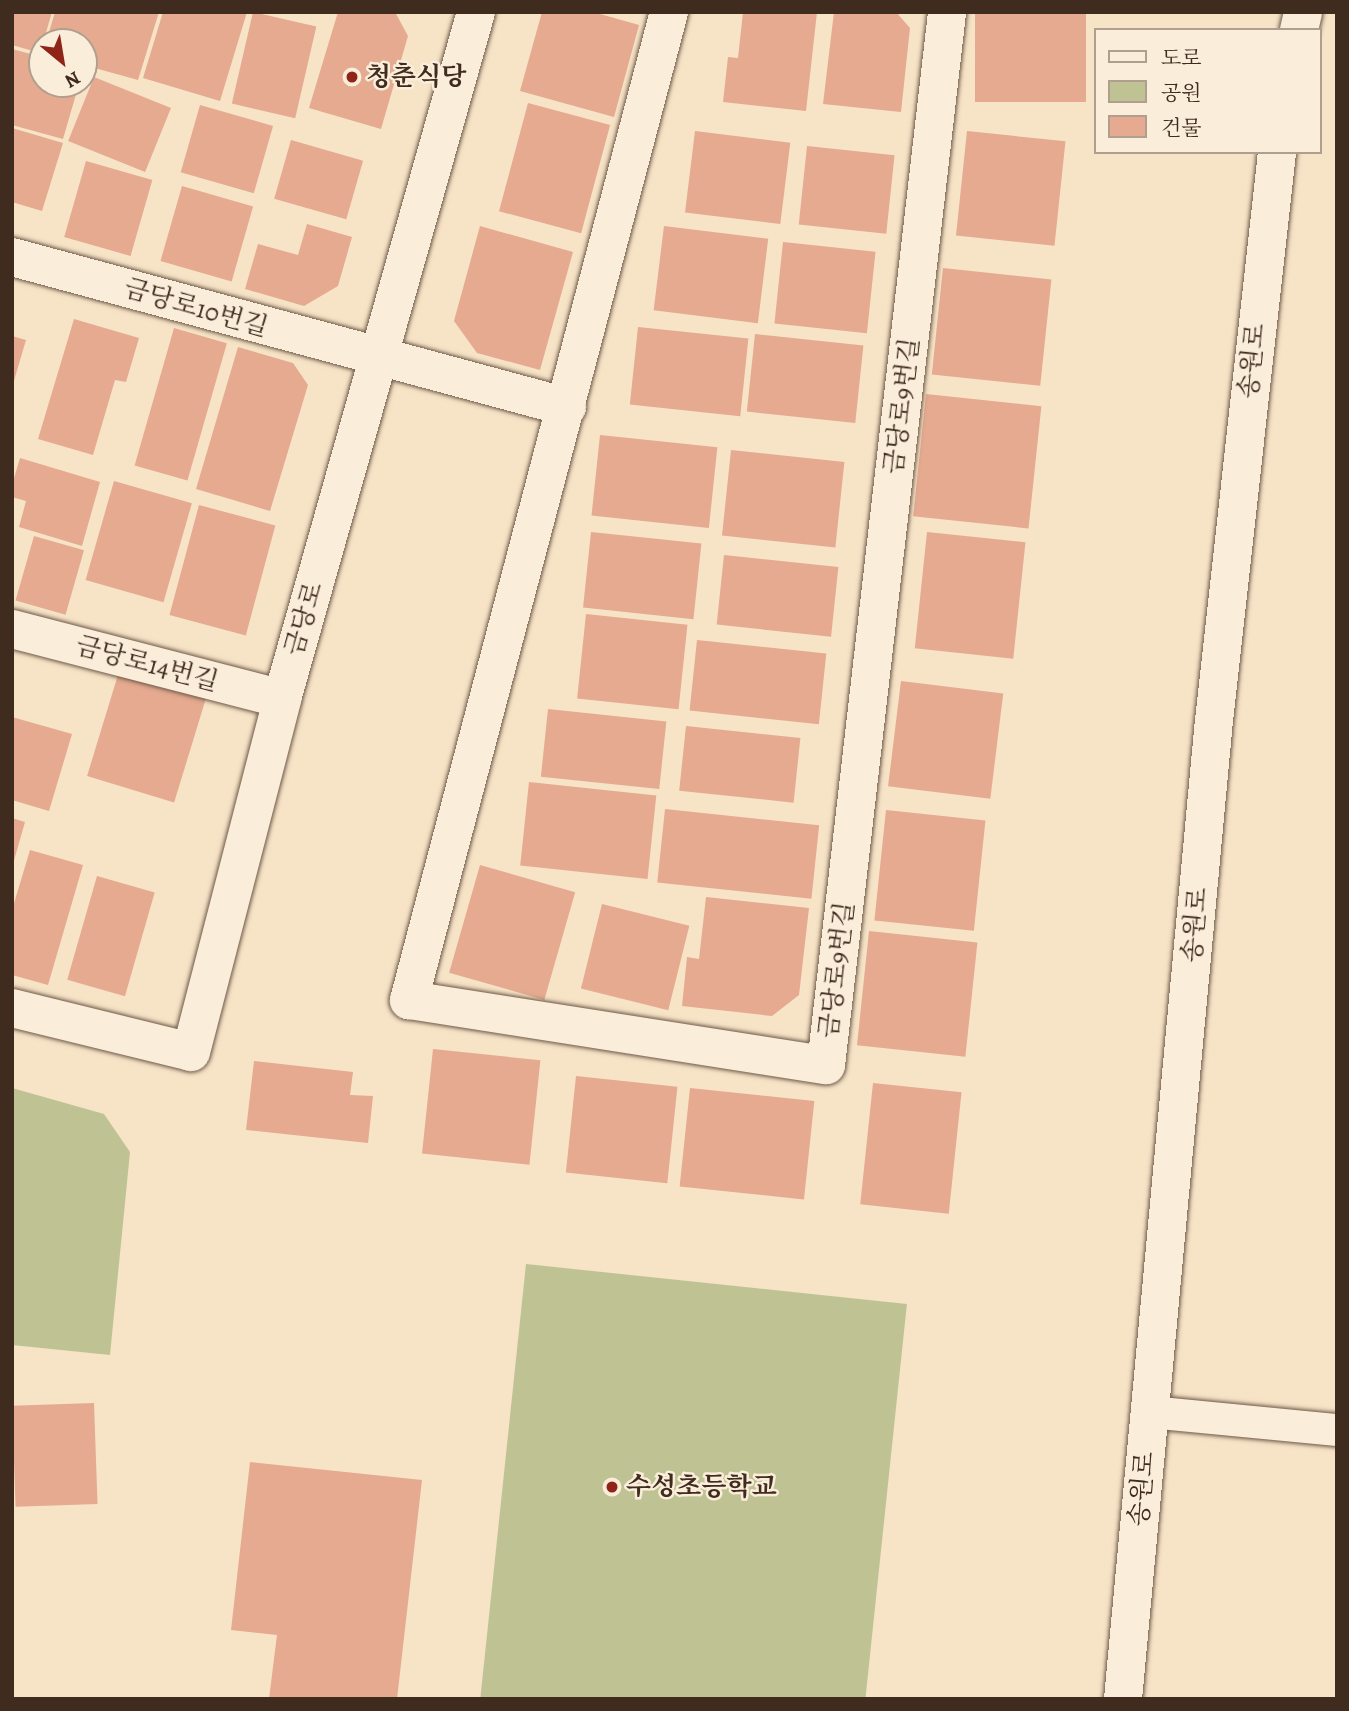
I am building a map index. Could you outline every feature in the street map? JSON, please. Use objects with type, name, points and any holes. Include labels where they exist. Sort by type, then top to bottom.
[{"type":"street","name":"금당로","points":[[12,1008],[191,1052],[282,699],[476,12]]},
{"type":"street","name":"금당로9번길","points":[[669,12],[409,1000],[826,1065],[947,12]]},
{"type":"street","name":"송원로","points":[[1122,1699],[1213,730],[1277,154]]},
{"type":"street","name":"금당로10번길","points":[[12,257],[379,360]]},
{"type":"street","points":[[379,360],[567,407]]},
{"type":"street","name":"금당로14번길","points":[[12,629],[282,699]]},
{"type":"lane","points":[[1150,1412],[1337,1430]]},
{"type":"green space","points":[[12,1088],[104,1114],[130,1152],[110,1355],[12,1345]]},
{"type":"green space","points":[[526,1264],[907,1304],[865,1699],[480,1698]]},
{"type":"building","points":[[12,12],[52,12],[47,28],[28,28],[28,50],[12,45]]},
{"type":"building","points":[[55,12],[159,12],[138,80],[98,69],[98,28],[50,28]]},
{"type":"building","points":[[163,12],[247,12],[220,101],[143,78]]},
{"type":"building","points":[[253,12],[316,27],[295,118],[232,104]]},
{"type":"building","points":[[338,12],[395,12],[408,36],[381,129],[309,108]]},
{"type":"building","points":[[542,12],[593,12],[639,25],[614,117],[520,91]]},
{"type":"building","points":[[743,12],[817,12],[806,111],[723,102],[728,57],[738,58]]},
{"type":"building","points":[[834,12],[896,12],[910,28],[901,112],[823,104]]},
{"type":"building","points":[[975,12],[1086,12],[1086,102],[975,102]]},
{"type":"building","points":[[12,49],[28,53],[28,98],[75,98],[63,139],[12,125]]},
{"type":"building","points":[[98,79],[171,108],[145,172],[68,141],[86,98],[98,98]]},
{"type":"building","points":[[528,103],[610,125],[581,233],[499,211]]},
{"type":"building","points":[[200,105],[273,126],[254,193],[181,172]]},
{"type":"building","points":[[12,128],[63,143],[42,211],[12,202]]},
{"type":"building","points":[[695,131],[790,143],[780,224],[685,212]]},
{"type":"building","points":[[967,131],[1065,141],[1054,246],[956,235]]},
{"type":"building","points":[[291,140],[363,161],[346,219],[274,199]]},
{"type":"building","points":[[807,146],[895,155],[886,234],[799,225]]},
{"type":"building","points":[[86,161],[152,180],[131,256],[64,237]]},
{"type":"building","points":[[182,186],[253,206],[232,281],[161,261]]},
{"type":"building","points":[[307,224],[352,237],[338,286],[304,306],[245,289],[258,244],[298,255]]},
{"type":"building","points":[[480,226],[573,252],[540,370],[477,353],[454,321]]},
{"type":"building","points":[[664,226],[768,239],[758,323],[654,310]]},
{"type":"building","points":[[783,242],[875,252],[867,333],[774,324]]},
{"type":"building","points":[[943,268],[1051,279],[1040,386],[932,374]]},
{"type":"building","points":[[74,319],[139,338],[126,382],[115,380],[93,455],[38,439]]},
{"type":"building","points":[[638,327],[748,339],[740,416],[630,405]]},
{"type":"building","points":[[174,328],[227,343],[187,481],[135,465]]},
{"type":"building","points":[[755,334],[863,345],[855,423],[747,412]]},
{"type":"building","points":[[12,336],[26,340],[13,384],[12,384]]},
{"type":"building","points":[[238,347],[293,363],[308,385],[270,511],[196,489]]},
{"type":"building","points":[[926,394],[1041,406],[1029,528],[913,516]]},
{"type":"building","points":[[600,435],[717,447],[709,528],[592,516]]},
{"type":"building","points":[[731,450],[844,462],[835,547],[722,536]]},
{"type":"building","points":[[20,458],[100,482],[82,546],[19,527],[26,501],[12,497],[12,485]]},
{"type":"building","points":[[114,481],[192,503],[163,602],[86,580]]},
{"type":"building","points":[[199,505],[275,525],[246,636],[169,615]]},
{"type":"building","points":[[591,532],[701,544],[693,619],[583,608]]},
{"type":"building","points":[[927,532],[1025,542],[1013,659],[915,648]]},
{"type":"building","points":[[34,536],[84,550],[66,615],[16,600]]},
{"type":"building","points":[[724,555],[838,567],[831,637],[717,625]]},
{"type":"building","points":[[586,614],[687,625],[679,709],[577,699]]},
{"type":"building","points":[[697,640],[826,654],[819,724],[690,711]]},
{"type":"building","points":[[121,665],[208,692],[174,803],[87,776]]},
{"type":"building","points":[[901,681],[1003,694],[990,799],[888,786]]},
{"type":"building","points":[[548,709],[666,721],[659,789],[541,777]]},
{"type":"building","points":[[12,717],[72,734],[49,811],[12,800]]},
{"type":"building","points":[[686,726],[800,738],[794,803],[679,791]]},
{"type":"building","points":[[529,782],[656,795],[648,879],[520,866]]},
{"type":"building","points":[[665,809],[819,825],[811,899],[657,883]]},
{"type":"building","points":[[886,810],[985,820],[974,931],[874,920]]},
{"type":"building","points":[[12,818],[25,822],[13,864],[12,864]]},
{"type":"building","points":[[30,850],[83,865],[48,985],[12,975],[12,910]]},
{"type":"building","points":[[480,865],[575,892],[544,1000],[449,973]]},
{"type":"building","points":[[97,876],[155,893],[125,996],[67,980]]},
{"type":"building","points":[[706,897],[809,908],[799,995],[772,1016],[682,1006],[687,957],[699,959]]},
{"type":"building","points":[[602,904],[689,926],[668,1010],[581,988]]},
{"type":"building","points":[[869,931],[977,942],[965,1057],[857,1045]]},
{"type":"building","points":[[433,1049],[540,1060],[529,1165],[422,1153]]},
{"type":"building","points":[[254,1061],[353,1072],[350,1095],[373,1096],[368,1143],[246,1130]]},
{"type":"building","points":[[576,1076],[677,1087],[667,1183],[566,1172]]},
{"type":"building","points":[[873,1083],[962,1092],[949,1214],[860,1204]]},
{"type":"building","points":[[690,1088],[814,1101],[804,1200],[680,1186]]},
{"type":"building","points":[[94,1403],[98,1504],[16,1507],[12,1406]]},
{"type":"building","points":[[250,1462],[422,1480],[397,1699],[269,1699],[277,1635],[231,1630]]},
{"type":"place","name":"청춘식당","points":[[352,77]]},
{"type":"place","name":"수성초등학교","points":[[612,1487]]}]
